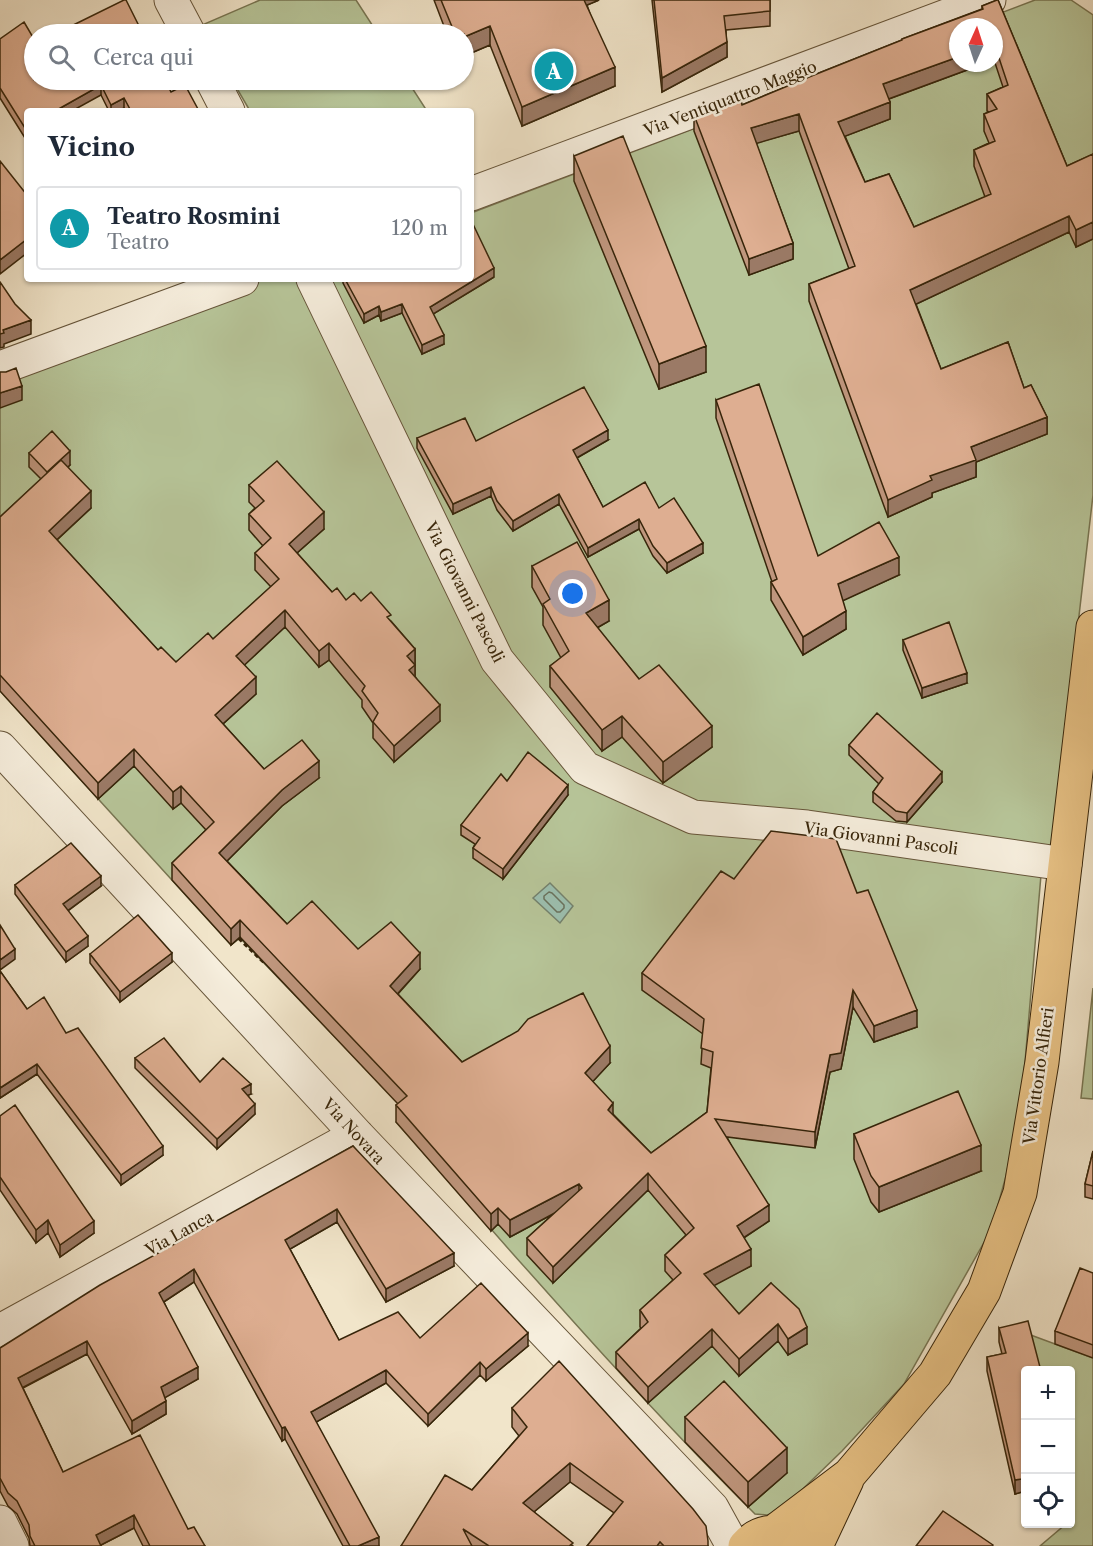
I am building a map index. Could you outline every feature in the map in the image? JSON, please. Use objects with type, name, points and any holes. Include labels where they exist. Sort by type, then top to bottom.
[{"type":"main road","name":"Via Vittorio Alfieri","points":[[816,1546],[849,1475],[934,1374],[984,1291],[1020,1193],[1042,1062],[1093,627]]},
{"type":"main road","name":"Via Vittorio Alfieri","points":[[753,1540],[849,1475]]},
{"type":"main road","points":[[753,1540],[786,1533],[797,1537],[807,1546]]},
{"type":"street","points":[[171,0],[184,24]]},
{"type":"street","name":"Via Ventiquattro Maggio","points":[[474,193],[989,0]]},
{"type":"street","points":[[217,90],[226,108]]},
{"type":"street","points":[[0,368],[234,282]]},
{"type":"street","name":"Via Giovanni Pascoli","points":[[314,282],[497,660],[585,768],[693,817],[807,827],[1065,864]]},
{"type":"street","name":"Via Novara","points":[[0,748],[357,1135],[712,1508],[753,1540]]},
{"type":"street","name":"Via Lanca","points":[[0,1331],[357,1135]]},
{"type":"street","points":[[0,1522],[12,1546]]},
{"type":"path","points":[[240,938],[264,962]]},
{"type":"shaded area","points":[[260,0],[356,0],[372,24],[204,24]]},
{"type":"shaded area","points":[[1035,0],[1071,0],[1093,15],[1093,495],[1053,840],[1041,875],[1019,1112],[1006,1176],[991,1230],[904,1384],[842,1451],[779,1512],[767,1515],[755,1514],[662,1419],[396,1122],[407,1112],[240,938],[231,945],[0,691],[0,368],[234,282],[474,282],[474,212],[949,32],[949,72],[1003,72],[1003,18],[988,18]]},
{"type":"shaded area","points":[[238,90],[413,90],[425,108],[248,108]]},
{"type":"shaded area","points":[[1093,988],[1093,1099],[1081,1098]]},
{"type":"shaded area","points":[[1028,1334],[1093,1358],[1093,1546],[1040,1546],[1061,1528],[1075,1528],[1075,1366],[1036,1366]]},
{"type":"water","points":[[550,883],[573,906],[560,923],[533,898]]},
{"type":"building","points":[[126,0],[138,24],[75,24]]},
{"type":"building","points":[[441,0],[584,0],[615,67],[522,107],[490,26],[474,33],[474,24],[451,24]]},
{"type":"building","points":[[654,0],[770,0],[770,11],[724,16],[727,42],[662,78]]},
{"type":"building","points":[[998,0],[1067,166],[1093,154],[1093,222],[1076,230],[1069,216],[910,290],[941,369],[1008,342],[1024,388],[1031,385],[1047,417],[971,447],[976,460],[930,476],[932,480],[888,500],[809,284],[855,266],[799,114],[751,128],[793,243],[749,259],[694,115],[741,101],[742,105],[949,22],[949,60],[883,84],[890,102],[838,122],[865,182],[889,174],[914,227],[991,194],[974,150],[995,141],[984,114],[997,109],[987,94],[1008,85],[1003,70],[1003,18],[959,18],[983,9],[982,6]]},
{"type":"building","points":[[24,22],[24,90],[92,90],[60,108],[24,108],[24,126],[0,88],[0,39]]},
{"type":"building","points":[[104,90],[170,90],[171,92],[188,90],[197,108],[129,108],[124,98],[111,105]]},
{"type":"building","points":[[623,136],[706,346],[659,364],[574,156]]},
{"type":"building","points":[[0,161],[24,191],[24,241],[0,260]]},
{"type":"building","points":[[474,226],[494,268],[474,280]]},
{"type":"building","points":[[0,282],[15,304],[31,320],[3,330],[4,333],[0,334]]},
{"type":"building","points":[[347,282],[471,282],[430,307],[444,335],[422,345],[402,304],[381,312],[379,306],[364,314]]},
{"type":"building","points":[[16,368],[22,386],[0,393],[0,372]]},
{"type":"building","points":[[759,384],[818,556],[879,522],[899,557],[838,584],[846,611],[803,637],[771,582],[777,579],[716,400]]},
{"type":"building","points":[[584,387],[608,430],[573,450],[603,507],[645,482],[659,508],[674,498],[703,543],[667,563],[653,546],[639,519],[588,548],[559,494],[513,521],[497,501],[491,487],[453,504],[417,438],[465,418],[476,441]]},
{"type":"building","points":[[52,431],[70,451],[47,472],[29,453]]},
{"type":"building","points":[[61,460],[91,491],[49,531],[158,650],[161,647],[176,662],[208,633],[213,639],[279,579],[255,553],[271,538],[249,514],[264,501],[249,485],[277,461],[324,512],[289,544],[332,592],[337,588],[346,600],[354,593],[361,601],[371,592],[391,615],[387,617],[415,649],[407,656],[415,665],[409,670],[440,705],[394,746],[373,722],[378,713],[362,691],[365,686],[329,643],[319,651],[285,610],[236,656],[256,677],[215,715],[264,769],[302,740],[319,761],[282,790],[219,853],[287,924],[312,901],[358,949],[391,922],[420,953],[390,986],[462,1062],[518,1031],[528,1019],[583,993],[610,1046],[585,1073],[613,1103],[608,1110],[651,1153],[707,1112],[713,1052],[701,1048],[704,1019],[642,973],[721,871],[734,879],[771,831],[836,839],[857,893],[868,890],[917,1010],[874,1026],[853,990],[841,1053],[830,1055],[815,1132],[715,1119],[769,1205],[737,1226],[751,1249],[704,1274],[739,1314],[771,1283],[799,1309],[807,1327],[788,1339],[778,1324],[739,1359],[712,1329],[648,1387],[616,1352],[648,1322],[640,1310],[681,1273],[665,1255],[694,1228],[648,1173],[553,1267],[527,1238],[582,1188],[579,1184],[510,1220],[498,1208],[491,1214],[396,1105],[407,1096],[240,920],[231,929],[172,863],[214,822],[181,786],[173,792],[134,749],[98,783],[0,675],[0,517]]},
{"type":"building","points":[[577,542],[609,600],[586,613],[639,679],[659,665],[712,726],[663,762],[622,716],[602,730],[550,666],[569,651],[543,604],[550,599],[532,566]]},
{"type":"building","points":[[949,622],[967,673],[922,688],[903,640]]},
{"type":"building","points":[[877,713],[942,772],[907,813],[896,811],[873,792],[883,778],[849,745]]},
{"type":"building","points":[[528,752],[568,785],[503,869],[473,848],[480,838],[461,825],[501,774],[507,781]]},
{"type":"building","points":[[71,843],[101,876],[63,904],[88,936],[66,952],[15,885]]},
{"type":"building","points":[[138,915],[172,953],[120,992],[90,954]]},
{"type":"building","points":[[0,925],[15,949],[0,960]]},
{"type":"building","points":[[0,971],[27,1009],[44,997],[66,1033],[78,1028],[163,1146],[121,1175],[37,1064],[0,1088]]},
{"type":"building","points":[[164,1038],[200,1082],[223,1058],[251,1084],[242,1089],[255,1104],[217,1139],[135,1058]]},
{"type":"building","points":[[958,1091],[981,1145],[879,1187],[871,1176],[854,1134]]},
{"type":"building","points":[[15,1105],[94,1221],[60,1245],[48,1220],[36,1230],[0,1177],[0,1116]]},
{"type":"building","points":[[353,1146],[454,1253],[386,1289],[337,1209],[285,1240],[339,1340],[398,1312],[420,1338],[481,1283],[528,1333],[486,1369],[480,1362],[428,1414],[386,1370],[311,1412],[379,1537],[358,1546],[350,1546],[194,1269],[159,1293],[198,1367],[161,1387],[166,1401],[132,1421],[87,1341],[18,1378],[63,1472],[140,1435],[188,1529],[194,1527],[205,1546],[150,1546],[134,1515],[96,1535],[101,1546],[35,1546],[30,1536],[29,1525],[17,1501],[8,1493],[0,1478],[0,1348],[100,1285]]},
{"type":"building","points":[[1093,1151],[1093,1186],[1085,1184]]},
{"type":"building","points":[[1080,1268],[1093,1273],[1093,1345],[1055,1331]]},
{"type":"building","points":[[1028,1321],[1040,1366],[1021,1366],[1021,1479],[1015,1480],[987,1357],[1006,1353],[999,1328]]},
{"type":"building","points":[[559,1361],[693,1509],[706,1526],[708,1546],[664,1546],[660,1542],[657,1546],[587,1546],[623,1502],[570,1463],[523,1503],[573,1543],[569,1546],[489,1546],[463,1529],[472,1546],[401,1546],[445,1475],[472,1490],[527,1427],[512,1408]]},
{"type":"building","points":[[724,1381],[787,1448],[748,1482],[685,1417]]},
{"type":"building","points":[[943,1511],[993,1545],[916,1546]]},
{"type":"place","name":"Teatro Rosmini","points":[[554,71]]}]
